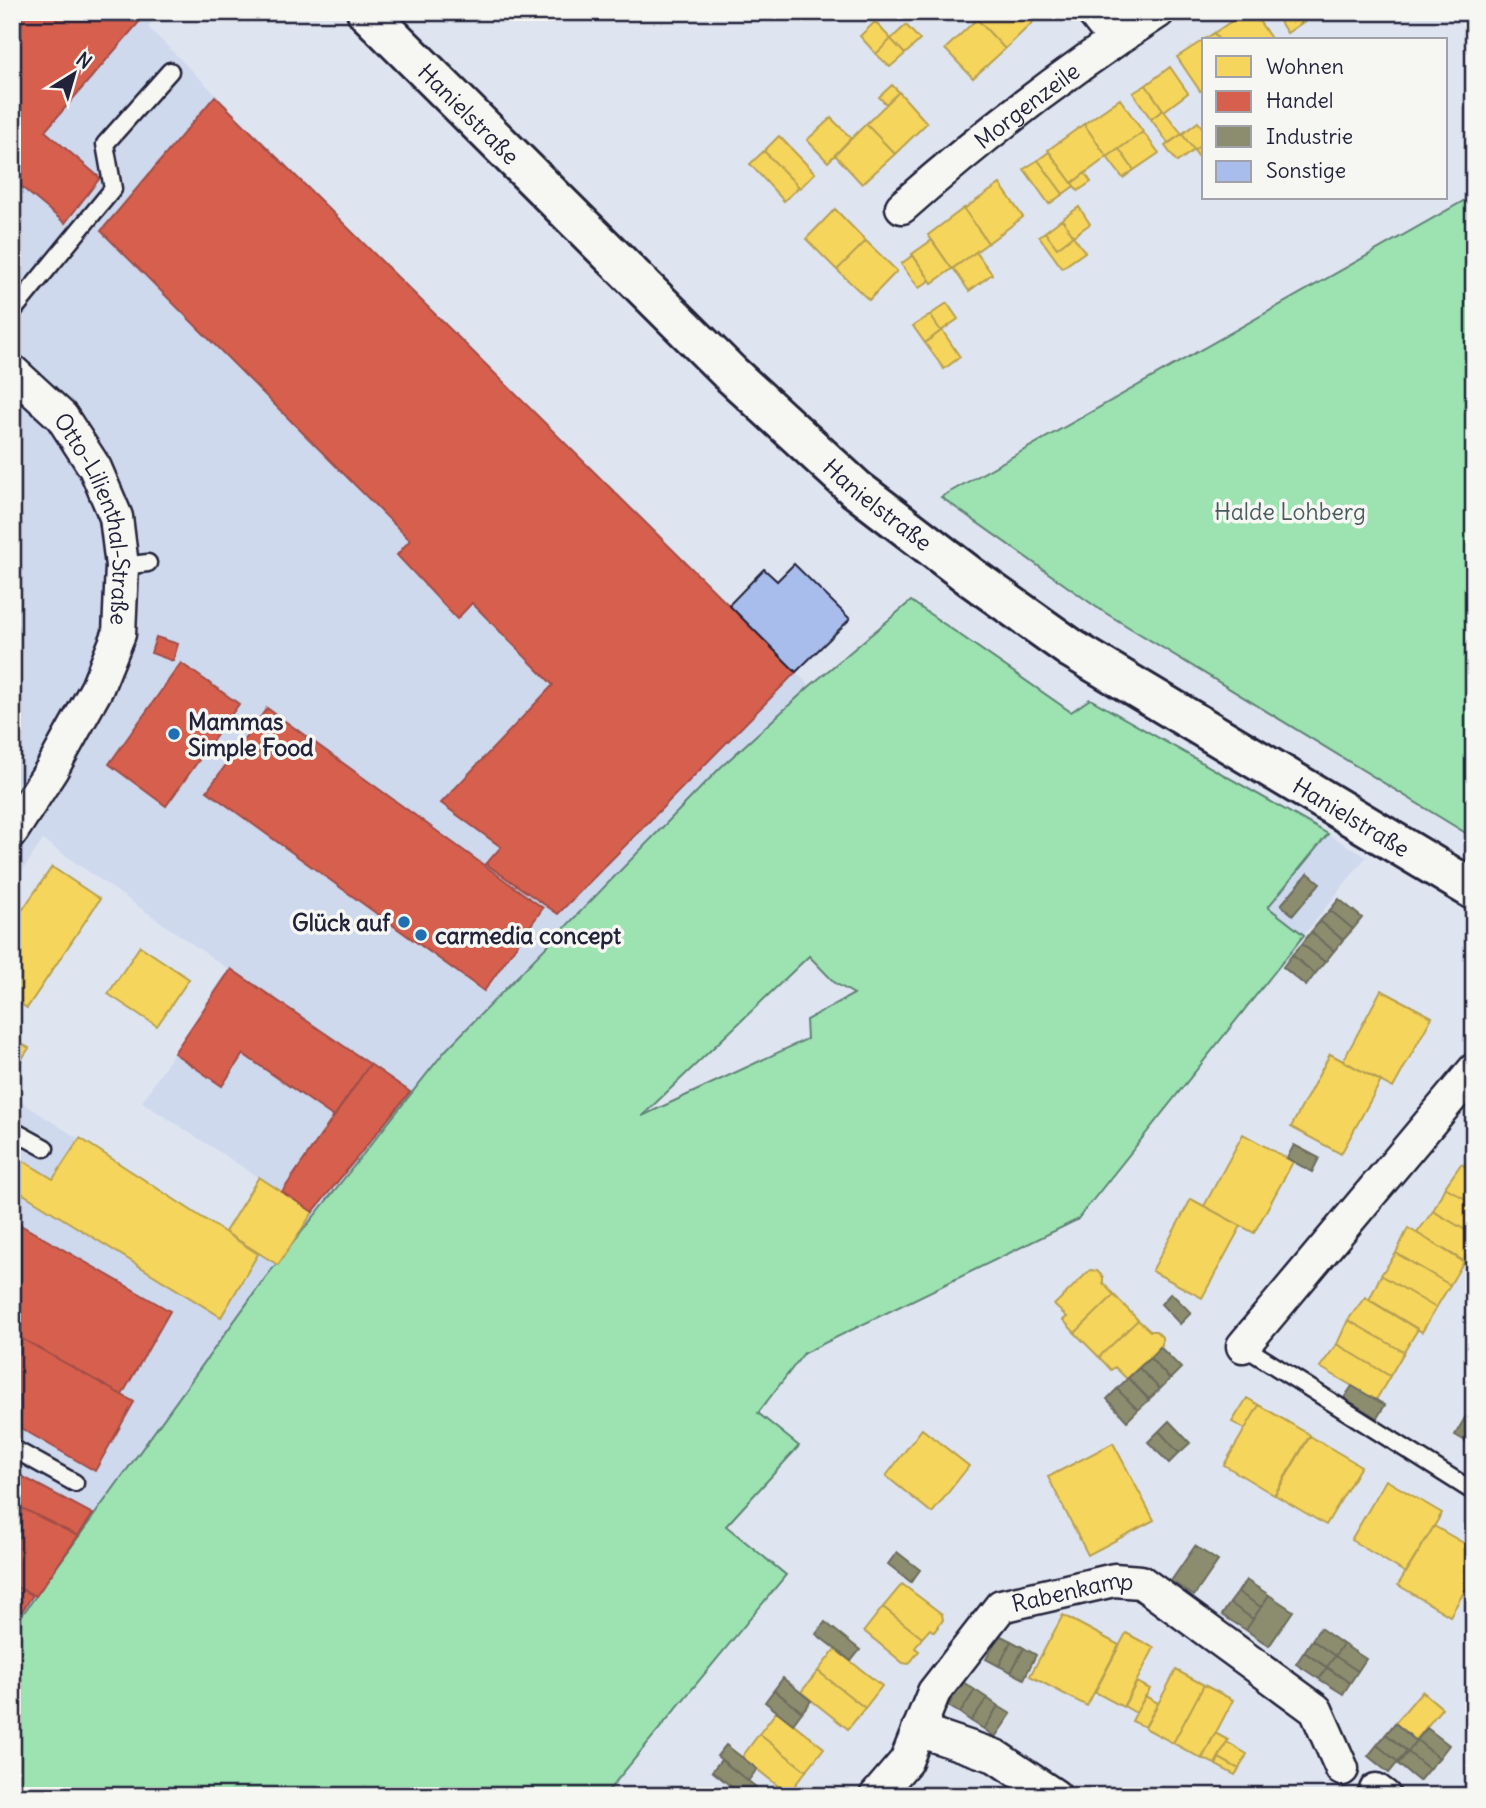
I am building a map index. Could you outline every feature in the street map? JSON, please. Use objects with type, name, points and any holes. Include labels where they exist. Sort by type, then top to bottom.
[{"type":"main road","name":"Hanielstraße","points":[[367,12],[732,374],[865,495],[971,577],[1072,649],[1474,890]]},
{"type":"street","points":[[1093,12],[1115,40]]},
{"type":"street","name":"Morgenzeile","points":[[902,207],[963,152],[1115,40],[1158,12]]},
{"type":"street","name":"Otto-Lilienthal-Straße","points":[[12,370],[62,417],[95,468],[135,565],[119,634],[97,688],[52,769],[12,831]]},
{"type":"street","points":[[1243,1346],[1474,1070]]},
{"type":"street","name":"Rabenkamp","points":[[876,1796],[906,1761],[934,1692],[1001,1606],[1114,1580],[1141,1582],[1316,1710],[1342,1769]]},
{"type":"street","points":[[918,1730],[995,1756],[1055,1796]]},
{"type":"lane","points":[[12,312],[113,189],[105,145],[170,71]]},
{"type":"lane","points":[[12,1130],[44,1148]]},
{"type":"lane","points":[[1243,1346],[1474,1492]]},
{"type":"lane","points":[[12,1448],[75,1483]]},
{"type":"shaded area","points":[[12,12],[161,12],[148,27],[810,686],[720,768],[445,1051],[266,1277],[12,1629],[12,1096],[224,1232],[258,1177],[142,1102],[228,969],[43,840],[12,886]]},
{"type":"shaded area","points":[[1328,834],[1366,857],[1304,935],[1268,907]]},
{"type":"green space","name":"Halde Lohberg","points":[[1474,195],[1474,838],[1099,609],[941,497]]},
{"type":"green space","points":[[911,601],[1071,712],[1090,699],[1328,834],[1268,907],[1304,935],[1077,1220],[804,1353],[758,1413],[799,1446],[726,1526],[786,1575],[604,1796],[12,1796],[12,1629],[266,1277],[445,1051],[720,768],[810,686]],"holes":[[[809,956],[835,983],[854,994],[806,1020],[807,1039],[642,1116]]]},
{"type":"building: Wohnen","points":[[984,12],[1032,12],[1037,18],[1005,49],[977,19]]},
{"type":"building: Wohnen","points":[[1245,12],[1253,12],[1271,38],[1218,38],[1214,33]]},
{"type":"building: Wohnen","points":[[1274,12],[1295,12],[1302,23],[1287,33]]},
{"type":"building: Wohnen","points":[[1295,12],[1318,12],[1318,13],[1302,23]]},
{"type":"building: Wohnen","points":[[977,19],[1005,49],[973,78],[945,49]]},
{"type":"building: Wohnen","points":[[875,22],[891,39],[876,54],[860,36]]},
{"type":"building: Wohnen","points":[[906,25],[920,40],[905,54],[891,39]]},
{"type":"building: Wohnen","points":[[891,39],[905,54],[890,67],[876,54]]},
{"type":"building: Wohnen","points":[[1202,41],[1200,91],[1177,57]]},
{"type":"building: Wohnen","points":[[1170,67],[1188,93],[1164,111],[1146,85]]},
{"type":"building: Wohnen","points":[[892,85],[899,92],[886,104],[879,97]]},
{"type":"building: Wohnen","points":[[1146,85],[1163,110],[1151,119],[1133,93]]},
{"type":"building: Wohnen","points":[[899,92],[927,123],[895,154],[866,124]]},
{"type":"building: Wohnen","points":[[1120,99],[1143,132],[1107,157],[1084,124]]},
{"type":"building: Wohnen","points":[[1163,110],[1182,134],[1168,143],[1151,119]]},
{"type":"building: Wohnen","points":[[831,118],[851,138],[828,162],[807,140]]},
{"type":"building: Wohnen","points":[[1198,122],[1202,127],[1202,144],[1194,150],[1182,134]]},
{"type":"building: Wohnen","points":[[866,124],[895,154],[862,184],[835,155]]},
{"type":"building: Wohnen","points":[[1084,124],[1107,157],[1072,183],[1048,150]]},
{"type":"building: Wohnen","points":[[1143,132],[1159,153],[1134,170],[1119,149]]},
{"type":"building: Wohnen","points":[[1182,134],[1194,150],[1177,162],[1165,146]]},
{"type":"building: Wohnen","points":[[779,136],[815,173],[800,188],[764,151]]},
{"type":"building: Wohnen","points":[[1202,144],[1202,162],[1194,150]]},
{"type":"building: Wohnen","points":[[1119,149],[1134,170],[1123,178],[1107,157]]},
{"type":"building: Wohnen","points":[[764,151],[799,187],[784,201],[750,164]]},
{"type":"building: Wohnen","points":[[1049,152],[1074,186],[1063,194],[1038,160]]},
{"type":"building: Wohnen","points":[[1038,160],[1063,194],[1049,204],[1024,169]]},
{"type":"building: Wohnen","points":[[1085,173],[1091,182],[1078,191],[1072,183]]},
{"type":"building: Wohnen","points":[[1000,184],[1023,217],[988,243],[964,209]]},
{"type":"building: Wohnen","points":[[1079,207],[1090,224],[1073,236],[1062,219]]},
{"type":"building: Wohnen","points":[[964,208],[988,243],[952,269],[928,235]]},
{"type":"building: Wohnen","points":[[835,209],[866,241],[837,270],[806,239]]},
{"type":"building: Wohnen","points":[[1062,219],[1073,236],[1057,248],[1045,232]]},
{"type":"building: Wohnen","points":[[1045,232],[1057,248],[1073,236],[1085,252],[1062,268],[1039,236]]},
{"type":"building: Wohnen","points":[[932,240],[952,269],[932,283],[912,254]]},
{"type":"building: Wohnen","points":[[866,241],[897,271],[869,300],[837,270]]},
{"type":"building: Wohnen","points":[[976,252],[992,274],[969,291],[953,268]]},
{"type":"building: Wohnen","points":[[913,255],[930,280],[919,288],[901,264]]},
{"type":"building: Wohnen","points":[[947,303],[958,319],[941,331],[930,315]]},
{"type":"building: Wohnen","points":[[930,315],[941,331],[925,343],[913,326]]},
{"type":"building: Wohnen","points":[[942,330],[960,357],[944,369],[925,343]]},
{"type":"building: Wohnen","points":[[52,867],[100,899],[27,1008],[12,998],[12,925]]},
{"type":"building: Wohnen","points":[[140,946],[189,979],[157,1026],[108,994]]},
{"type":"building: Wohnen","points":[[1381,990],[1432,1017],[1393,1088],[1343,1061]]},
{"type":"building: Wohnen","points":[[12,1038],[29,1048],[12,1074]]},
{"type":"building: Wohnen","points":[[1330,1054],[1381,1081],[1341,1154],[1291,1127]]},
{"type":"building: Wohnen","points":[[1243,1134],[1293,1162],[1254,1233],[1204,1206]]},
{"type":"building: Wohnen","points":[[80,1138],[258,1254],[221,1317],[12,1187],[12,1154],[53,1179]]},
{"type":"building: Wohnen","points":[[1461,1164],[1474,1171],[1474,1204],[1445,1187]]},
{"type":"building: Wohnen","points":[[259,1177],[313,1212],[278,1265],[225,1232]]},
{"type":"building: Wohnen","points":[[1445,1187],[1474,1204],[1474,1235],[1433,1211]]},
{"type":"building: Wohnen","points":[[1191,1199],[1241,1226],[1202,1298],[1152,1271]]},
{"type":"building: Wohnen","points":[[1433,1211],[1474,1235],[1472,1267],[1417,1233]]},
{"type":"building: Wohnen","points":[[1408,1228],[1464,1261],[1450,1285],[1396,1253]]},
{"type":"building: Wohnen","points":[[1396,1253],[1450,1285],[1436,1308],[1381,1275]]},
{"type":"building: Wohnen","points":[[1090,1270],[1097,1271],[1103,1277],[1103,1283],[1114,1295],[1075,1333],[1063,1320],[1067,1317],[1054,1305]]},
{"type":"building: Wohnen","points":[[1381,1275],[1436,1308],[1422,1332],[1369,1300]]},
{"type":"building: Wohnen","points":[[1114,1295],[1138,1320],[1099,1357],[1075,1333]]},
{"type":"building: Wohnen","points":[[1365,1297],[1418,1329],[1404,1352],[1348,1320]]},
{"type":"building: Wohnen","points":[[1138,1320],[1162,1337],[1162,1345],[1127,1379],[1115,1367],[1111,1370],[1099,1357]]},
{"type":"building: Wohnen","points":[[1348,1320],[1404,1352],[1390,1376],[1337,1344]]},
{"type":"building: Wohnen","points":[[1337,1344],[1390,1376],[1376,1400],[1320,1367]]},
{"type":"building: Wohnen","points":[[1247,1398],[1259,1405],[1245,1429],[1232,1422]]},
{"type":"building: Wohnen","points":[[1259,1405],[1310,1435],[1274,1495],[1224,1465]]},
{"type":"building: Wohnen","points":[[922,1429],[969,1466],[932,1513],[886,1476]]},
{"type":"building: Wohnen","points":[[1310,1436],[1361,1466],[1326,1525],[1275,1495]]},
{"type":"building: Wohnen","points":[[1113,1443],[1154,1520],[1088,1555],[1048,1477]]},
{"type":"building: Wohnen","points":[[1386,1480],[1442,1513],[1406,1573],[1351,1540]]},
{"type":"building: Wohnen","points":[[1434,1526],[1474,1549],[1474,1575],[1450,1616],[1398,1585]]},
{"type":"building: Wohnen","points":[[902,1584],[942,1614],[943,1620],[934,1632],[930,1629],[922,1638],[883,1607]]},
{"type":"building: Wohnen","points":[[883,1607],[922,1638],[915,1648],[919,1651],[909,1664],[903,1663],[864,1631]]},
{"type":"building: Wohnen","points":[[1063,1615],[1119,1645],[1087,1706],[1030,1676]]},
{"type":"building: Wohnen","points":[[1126,1633],[1154,1648],[1123,1707],[1095,1692]]},
{"type":"building: Wohnen","points":[[835,1649],[882,1686],[865,1708],[818,1671]]},
{"type":"building: Wohnen","points":[[1176,1670],[1204,1685],[1173,1743],[1145,1728]]},
{"type":"building: Wohnen","points":[[818,1671],[865,1708],[848,1729],[801,1692]]},
{"type":"building: Wohnen","points":[[1137,1682],[1150,1689],[1136,1713],[1124,1706]]},
{"type":"building: Wohnen","points":[[1204,1685],[1233,1700],[1202,1759],[1173,1743]]},
{"type":"building: Wohnen","points":[[1422,1691],[1442,1708],[1416,1740],[1395,1723]]},
{"type":"building: Wohnen","points":[[1145,1696],[1158,1703],[1145,1727],[1132,1721]]},
{"type":"building: Wohnen","points":[[777,1711],[824,1748],[806,1771],[759,1734]]},
{"type":"building: Wohnen","points":[[1215,1733],[1228,1740],[1215,1764],[1202,1758]]},
{"type":"building: Wohnen","points":[[759,1734],[806,1771],[788,1794],[742,1757]]},
{"type":"building: Wohnen","points":[[1227,1742],[1247,1754],[1239,1769],[1219,1758]]},
{"type":"building: Wohnen","points":[[1219,1758],[1239,1769],[1235,1775],[1216,1765]]},
{"type":"building: Wohnen","points":[[729,1785],[743,1796],[720,1796]]},
{"type":"building: Handel","points":[[12,12],[27,12],[12,29]]},
{"type":"building: Handel","points":[[27,12],[132,12],[140,21],[45,131],[100,178],[65,223],[12,179],[12,29]]},
{"type":"building: Handel","points":[[215,96],[796,672],[558,914],[486,864],[501,847],[441,803],[553,685],[472,603],[457,619],[397,555],[410,540],[101,231]]},
{"type":"building: Handel","points":[[156,637],[178,644],[173,661],[151,653]]},
{"type":"building: Handel","name":"Mammas Simple Food","points":[[181,663],[239,704],[166,806],[109,764]]},
{"type":"building: Handel","points":[[267,708],[543,908],[484,991],[207,791]]},
{"type":"building: Handel","points":[[231,969],[370,1064],[334,1117],[243,1054],[222,1086],[174,1053]]},
{"type":"building: Handel","points":[[370,1064],[410,1092],[313,1212],[282,1192]]},
{"type":"building: Handel","points":[[12,1220],[170,1311],[122,1395],[12,1333]]},
{"type":"building: Handel","points":[[12,1333],[134,1402],[95,1471],[12,1423]]},
{"type":"building: Handel","points":[[12,1471],[93,1514],[78,1536],[12,1503]]},
{"type":"building: Handel","points":[[12,1503],[78,1536],[36,1596],[12,1585]]},
{"type":"building: Handel","points":[[12,1585],[33,1595],[12,1626]]},
{"type":"building: Industrie","points":[[1308,873],[1320,883],[1293,915],[1281,905]]},
{"type":"building: Industrie","points":[[1339,899],[1362,918],[1353,929],[1330,910]]},
{"type":"building: Industrie","points":[[1330,910],[1353,929],[1343,940],[1320,921]]},
{"type":"building: Industrie","points":[[1320,921],[1343,940],[1334,951],[1311,932]]},
{"type":"building: Industrie","points":[[1311,932],[1334,951],[1325,962],[1302,944]]},
{"type":"building: Industrie","points":[[1302,944],[1325,962],[1315,974],[1292,955]]},
{"type":"building: Industrie","points":[[1292,955],[1315,974],[1306,986],[1283,967]]},
{"type":"building: Industrie","points":[[1294,1145],[1319,1158],[1312,1172],[1287,1158]]},
{"type":"building: Industrie","points":[[1171,1293],[1191,1313],[1180,1324],[1161,1304]]},
{"type":"building: Industrie","points":[[1160,1347],[1181,1368],[1170,1379],[1150,1358]]},
{"type":"building: Industrie","points":[[1150,1358],[1170,1379],[1160,1389],[1139,1368]]},
{"type":"building: Industrie","points":[[1139,1368],[1160,1389],[1149,1399],[1128,1378]]},
{"type":"building: Industrie","points":[[1128,1378],[1149,1400],[1138,1410],[1117,1389]]},
{"type":"building: Industrie","points":[[1352,1386],[1385,1405],[1377,1418],[1344,1398]]},
{"type":"building: Industrie","points":[[1117,1389],[1138,1410],[1127,1421],[1107,1399]]},
{"type":"building: Industrie","points":[[1470,1409],[1474,1411],[1474,1431],[1467,1442],[1455,1435]]},
{"type":"building: Industrie","points":[[1169,1421],[1190,1443],[1179,1453],[1159,1431]]},
{"type":"building: Industrie","points":[[1159,1431],[1179,1453],[1169,1463],[1148,1442]]},
{"type":"building: Industrie","points":[[1474,1431],[1474,1446],[1467,1442]]},
{"type":"building: Industrie","points":[[1195,1546],[1218,1561],[1194,1596],[1171,1581]]},
{"type":"building: Industrie","points":[[897,1552],[920,1570],[911,1582],[888,1564]]},
{"type":"building: Industrie","points":[[1246,1580],[1269,1595],[1261,1607],[1238,1592]]},
{"type":"building: Industrie","points":[[1238,1592],[1261,1607],[1253,1619],[1230,1603]]},
{"type":"building: Industrie","points":[[1269,1595],[1293,1611],[1269,1646],[1246,1630]]},
{"type":"building: Industrie","points":[[1230,1603],[1253,1619],[1246,1630],[1222,1615]]},
{"type":"building: Industrie","points":[[825,1622],[860,1650],[851,1661],[816,1634]]},
{"type":"building: Industrie","points":[[1320,1628],[1343,1644],[1335,1656],[1312,1640]]},
{"type":"building: Industrie","points":[[999,1635],[1011,1641],[999,1666],[986,1659]]},
{"type":"building: Industrie","points":[[1312,1640],[1335,1656],[1327,1667],[1304,1652]]},
{"type":"building: Industrie","points":[[1011,1641],[1024,1648],[1011,1672],[999,1666]]},
{"type":"building: Industrie","points":[[1343,1644],[1366,1659],[1358,1671],[1335,1656]]},
{"type":"building: Industrie","points":[[1024,1648],[1036,1655],[1024,1679],[1011,1672]]},
{"type":"building: Industrie","points":[[1304,1652],[1327,1668],[1319,1679],[1296,1664]]},
{"type":"building: Industrie","points":[[1335,1656],[1358,1671],[1350,1683],[1327,1667]]},
{"type":"building: Industrie","points":[[1327,1668],[1350,1683],[1343,1694],[1319,1679]]},
{"type":"building: Industrie","points":[[783,1678],[811,1701],[802,1712],[774,1690]]},
{"type":"building: Industrie","points":[[963,1682],[975,1690],[960,1713],[948,1706]]},
{"type":"building: Industrie","points":[[774,1690],[802,1712],[793,1724],[765,1702]]},
{"type":"building: Industrie","points":[[975,1690],[987,1698],[971,1721],[960,1713]]},
{"type":"building: Industrie","points":[[987,1698],[998,1706],[984,1729],[971,1721]]},
{"type":"building: Industrie","points":[[998,1706],[1011,1714],[995,1737],[984,1729]]},
{"type":"building: Industrie","points":[[1395,1723],[1416,1741],[1408,1752],[1386,1734]]},
{"type":"building: Industrie","points":[[1427,1728],[1449,1745],[1439,1758],[1417,1740]]},
{"type":"building: Industrie","points":[[1386,1734],[1407,1751],[1398,1762],[1377,1745]]},
{"type":"building: Industrie","points":[[1417,1740],[1439,1758],[1429,1769],[1408,1752]]},
{"type":"building: Industrie","points":[[726,1745],[757,1769],[748,1781],[717,1756]]},
{"type":"building: Industrie","points":[[1377,1745],[1398,1762],[1389,1773],[1368,1756]]},
{"type":"building: Industrie","points":[[1408,1752],[1429,1769],[1419,1781],[1398,1764]]},
{"type":"building: Industrie","points":[[721,1760],[756,1787],[749,1796],[743,1796],[712,1771]]},
{"type":"building: Sonstige","points":[[794,564],[850,619],[796,672],[729,605],[764,569],[777,581]]},
{"type":"place","name":"Mammas Simple Food","points":[[174,734]]},
{"type":"place","name":"Glück auf","points":[[404,922]]},
{"type":"place","name":"carmedia concept","points":[[421,935]]}]
